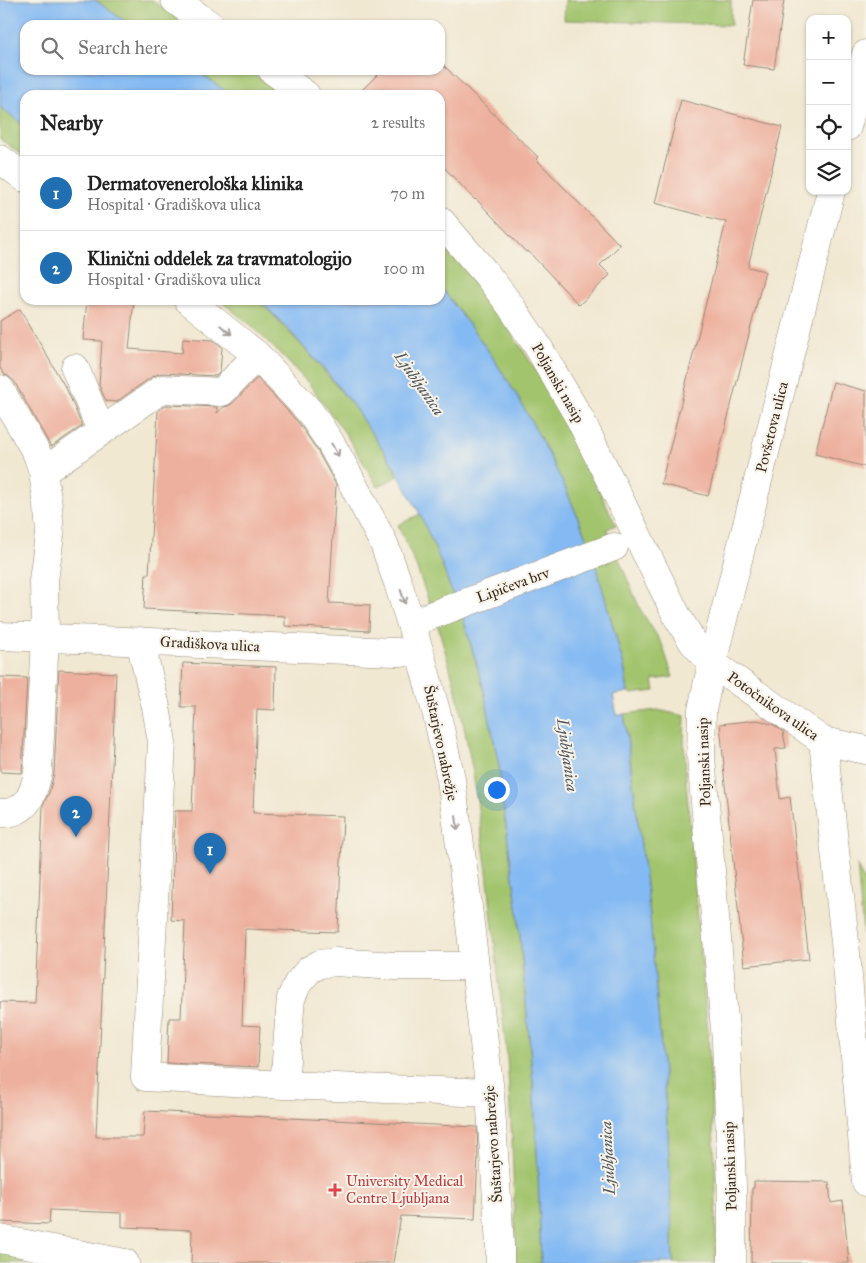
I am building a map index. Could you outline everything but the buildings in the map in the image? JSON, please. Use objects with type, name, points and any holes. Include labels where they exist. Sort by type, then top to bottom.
[{"type":"street","points":[[175,0],[203,20]]},
{"type":"street","points":[[851,112],[866,54]]},
{"type":"street","points":[[279,75],[299,90]]},
{"type":"street","points":[[0,159],[20,174]]},
{"type":"street","name":"Povšetova ulica","points":[[712,663],[830,195]]},
{"type":"street","name":"Poljanski nasip","points":[[445,226],[487,275],[537,345],[580,419],[678,618],[693,642],[712,663],[702,710],[701,757],[726,1041],[732,1185],[732,1263]]},
{"type":"street","name":"Šuštarjevo nabrežje","points":[[194,305],[257,355],[310,412],[330,442],[384,544],[398,583],[422,619],[420,653],[437,715],[451,779],[475,966],[490,1093],[500,1263]]},
{"type":"street","points":[[43,472],[162,389],[222,392],[257,355]]},
{"type":"street","points":[[75,368],[102,430]]},
{"type":"street","points":[[0,389],[37,454],[43,472],[50,535],[44,581],[45,637],[38,773],[35,789],[30,800],[3,820]]},
{"type":"street","name":"Lipičeva brv","points":[[422,619],[614,548]]},
{"type":"street","name":"Gradiškova ulica","points":[[0,636],[420,653]]},
{"type":"street","points":[[140,641],[156,707],[162,742],[145,1077],[490,1093]]},
{"type":"street","name":"Potočnikova ulica","points":[[712,663],[823,741],[866,750]]},
{"type":"street","points":[[823,741],[845,942],[866,1182]]},
{"type":"street","points":[[284,1084],[291,998],[298,983],[309,970],[320,964],[335,962],[396,966],[475,966]]},
{"type":"street","points":[[0,1239],[124,1263]]},
{"type":"green space","points":[[95,0],[152,0],[179,20],[123,20]]},
{"type":"green space","points":[[565,0],[731,0],[731,25],[564,20]]},
{"type":"green space","points":[[203,75],[255,75],[276,90],[224,90]]},
{"type":"green space","points":[[0,107],[20,122],[20,153],[0,139]]},
{"type":"green space","points":[[445,247],[508,328],[553,398],[616,525],[607,529],[613,543],[591,549],[565,487],[540,437],[490,353],[445,293]]},
{"type":"green space","points":[[225,305],[264,305],[307,351],[351,403],[390,460],[398,476],[378,487],[345,433],[309,384],[251,325]]},
{"type":"green space","points":[[420,514],[441,562],[455,601],[432,610],[398,525]]},
{"type":"green space","points":[[616,552],[640,609],[662,644],[673,677],[653,680],[655,691],[631,694],[631,692],[628,692],[624,666],[595,562]]},
{"type":"green space","points":[[461,612],[484,690],[499,766],[518,913],[533,1082],[541,1263],[516,1263],[507,1057],[487,872],[473,773],[464,727],[455,686],[436,619]]},
{"type":"green space","points":[[658,710],[685,716],[686,780],[708,1033],[716,1182],[716,1263],[673,1263],[668,1134],[650,916],[624,714]]},
{"type":"green space","points":[[857,865],[866,886],[866,945],[864,944]]},
{"type":"green space","points":[[0,1249],[69,1263],[0,1263]]},
{"type":"water","points":[[0,0],[95,0],[123,20],[20,20],[20,75],[203,75],[224,90],[20,90],[20,122],[0,107]]},
{"type":"water","name":"Ljubljanica","points":[[445,293],[490,353],[516,394],[565,487],[591,549],[624,666],[628,692],[613,695],[617,716],[624,714],[650,916],[668,1134],[673,1263],[541,1263],[533,1082],[518,913],[499,766],[484,690],[461,612],[420,514],[390,460],[351,403],[287,328],[264,305],[445,305]]},
{"type":"place","name":"Klinični oddelek za travmatologijo","points":[[76,837]]},
{"type":"place","name":"Dermatovenerološka klinika","points":[[210,874]]},
{"type":"place","name":"University Medical Centre Ljubljana","points":[[335,1190]]}]
